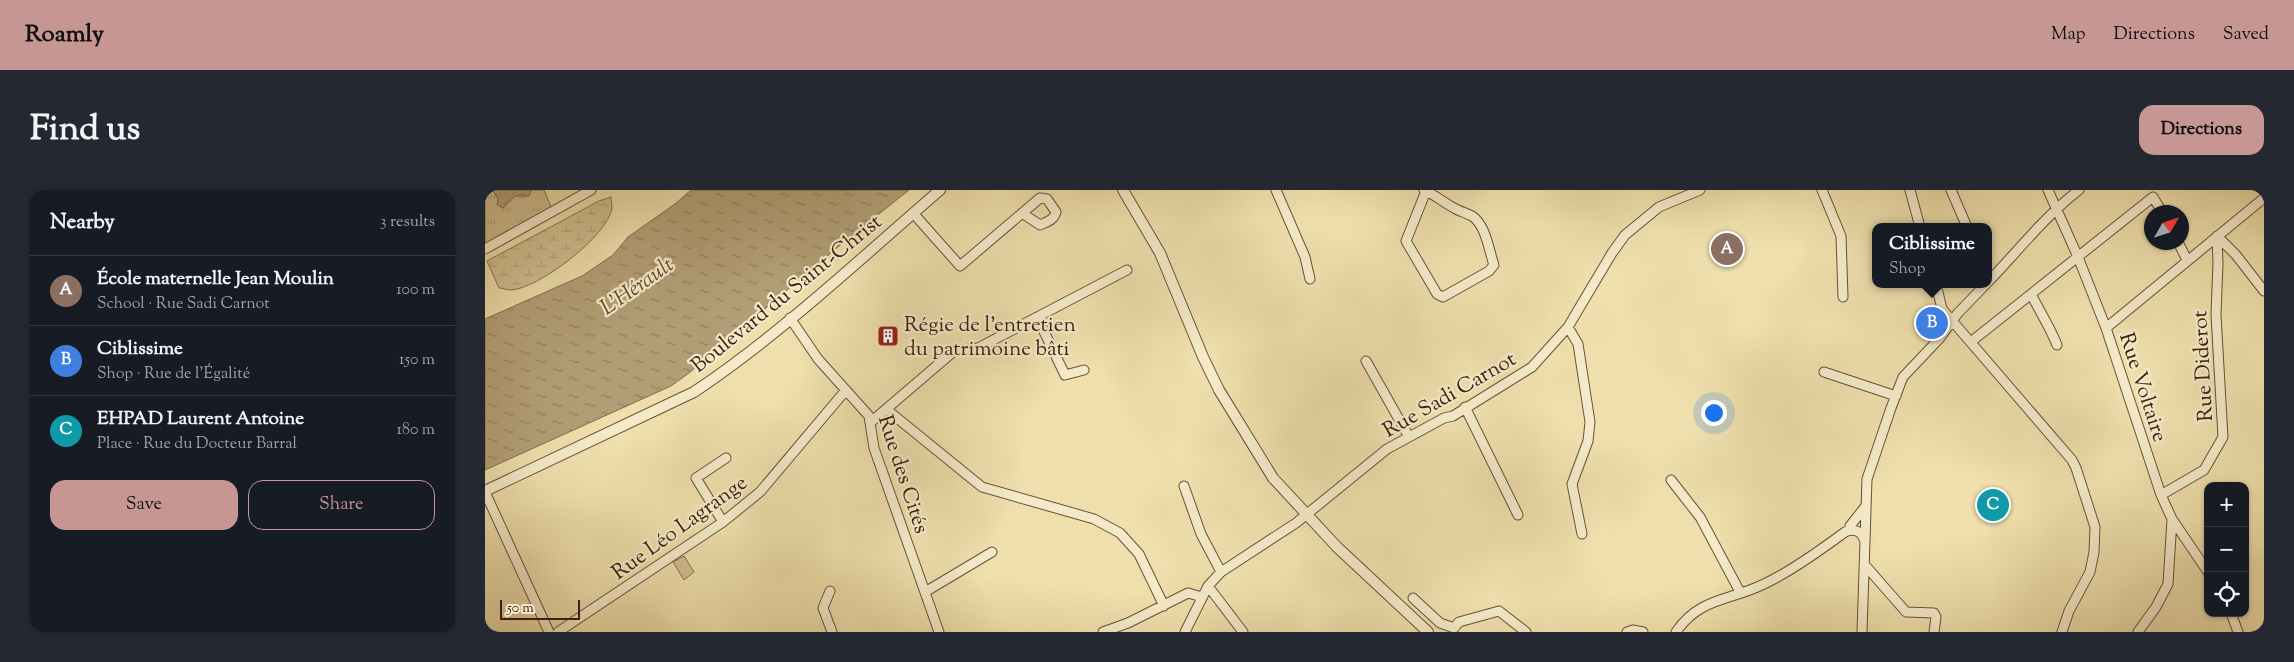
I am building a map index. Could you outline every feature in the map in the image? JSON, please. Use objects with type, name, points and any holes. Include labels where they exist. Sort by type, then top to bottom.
[{"type":"street","points":[[485,249],[591,190]]},
{"type":"street","name":"Boulevard du Saint-Christ","points":[[485,491],[694,392],[731,366],[790,318],[941,190]]},
{"type":"street","points":[[1123,190],[1159,253],[1203,358],[1219,390],[1273,478],[1306,516],[1428,632]]},
{"type":"street","points":[[1276,190],[1305,257],[1310,279]]},
{"type":"street","name":"Rue Sadi Carnot","points":[[1185,632],[1208,586],[1221,572],[1306,516],[1377,457],[1409,436],[1444,418],[1453,416],[1532,367],[1568,327],[1612,253],[1625,235],[1659,207],[1700,190]]},
{"type":"street","points":[[1822,190],[1841,236],[1843,297]]},
{"type":"street","points":[[1910,190],[1919,223]]},
{"type":"street","points":[[1951,190],[1965,223]]},
{"type":"street","name":"Rue Voltaire","points":[[2048,190],[2079,257],[2106,328],[2161,495],[2172,519],[2204,566]]},
{"type":"street","points":[[1992,276],[2031,238],[2056,207],[2079,190]]},
{"type":"street","points":[[1430,191],[1454,208],[1473,217],[1484,234],[1494,265],[1489,270],[1443,297],[1437,294],[1406,241],[1430,191]]},
{"type":"street","points":[[1972,342],[2153,197],[2158,205]]},
{"type":"street","points":[[2106,328],[2264,198]]},
{"type":"street","points":[[913,213],[961,266],[1022,213]]},
{"type":"street","points":[[2217,236],[2237,255],[2264,291]]},
{"type":"street","name":"Rue Diderot","points":[[2161,495],[2204,470],[2223,437],[2216,315],[2217,236]]},
{"type":"street","points":[[2182,250],[2187,260]]},
{"type":"street","points":[[871,422],[954,351],[978,348],[1127,270]]},
{"type":"street","points":[[1936,288],[1942,309],[2072,460],[2091,511],[2095,527],[2094,552],[2090,572],[2069,611],[2062,632]]},
{"type":"street","points":[[1862,632],[1865,507],[1869,471],[1903,378],[1939,339],[1981,288]]},
{"type":"street","points":[[2031,294],[2043,318],[2048,323],[2057,345]]},
{"type":"street","points":[[1037,317],[1065,374],[1084,370]]},
{"type":"street","name":"Rue des Cités","points":[[790,318],[813,352],[865,411],[871,422],[874,448],[939,632]]},
{"type":"street","points":[[1568,327],[1578,344],[1590,422],[1588,441],[1571,484],[1582,534]]},
{"type":"street","points":[[1366,361],[1409,436]]},
{"type":"street","points":[[1824,372],[1896,396]]},
{"type":"street","name":"Rue Léo Lagrange","points":[[558,632],[723,522],[760,492],[846,390]]},
{"type":"street","points":[[1465,407],[1518,515]]},
{"type":"street","points":[[886,409],[982,487],[1094,519],[1120,533],[1139,554],[1164,606]]},
{"type":"street","points":[[723,522],[696,478],[726,458]]},
{"type":"street","points":[[1671,480],[1700,517],[1740,592]]},
{"type":"street","points":[[1184,486],[1201,534],[1221,572]]},
{"type":"street","points":[[485,491],[549,632]]},
{"type":"street","points":[[1850,530],[1850,526],[1865,507]]},
{"type":"street","points":[[2138,632],[2156,607],[2167,584],[2172,519]]},
{"type":"street","points":[[1676,632],[1683,622],[1697,609],[1765,584],[1850,530],[1860,532],[1865,542]]},
{"type":"street","points":[[925,592],[992,552]]},
{"type":"street","points":[[1864,564],[1906,612],[1934,613],[1936,617],[1934,632]]},
{"type":"street","points":[[1208,586],[1243,632]]},
{"type":"street","points":[[829,591],[823,608],[832,632]]},
{"type":"street","points":[[1103,632],[1128,623],[1188,593],[1202,596]]},
{"type":"street","points":[[1413,598],[1440,623],[1453,630],[1459,622],[1499,611],[1526,632]]},
{"type":"street","points":[[2232,617],[2238,632]]},
{"type":"street","points":[[1627,632],[1633,630],[1643,632]]},
{"type":"green space","points":[[485,190],[544,190],[552,209],[485,245]]},
{"type":"green space","points":[[611,197],[612,208],[608,220],[598,233],[570,260],[537,281],[522,288],[510,290],[499,288],[487,261],[599,201]]},
{"type":"green space","points":[[684,556],[694,572],[684,580],[673,562]]},
{"type":"water","points":[[493,190],[531,190],[529,196],[515,196],[503,208],[497,205],[498,199]]},
{"type":"water","name":"L'Hérault","points":[[691,190],[909,190],[671,386],[485,470],[485,319],[582,276],[613,255],[628,237],[675,204]]},
{"type":"place","name":"École maternelle Jean Moulin","points":[[1727,249]]},
{"type":"place","name":"Ciblissime","points":[[1932,323]]},
{"type":"place","name":"Régie de l’entretien du patrimoine bâti","points":[[888,336]]},
{"type":"place","name":"EHPAD Laurent Antoine","points":[[1993,505]]}]
